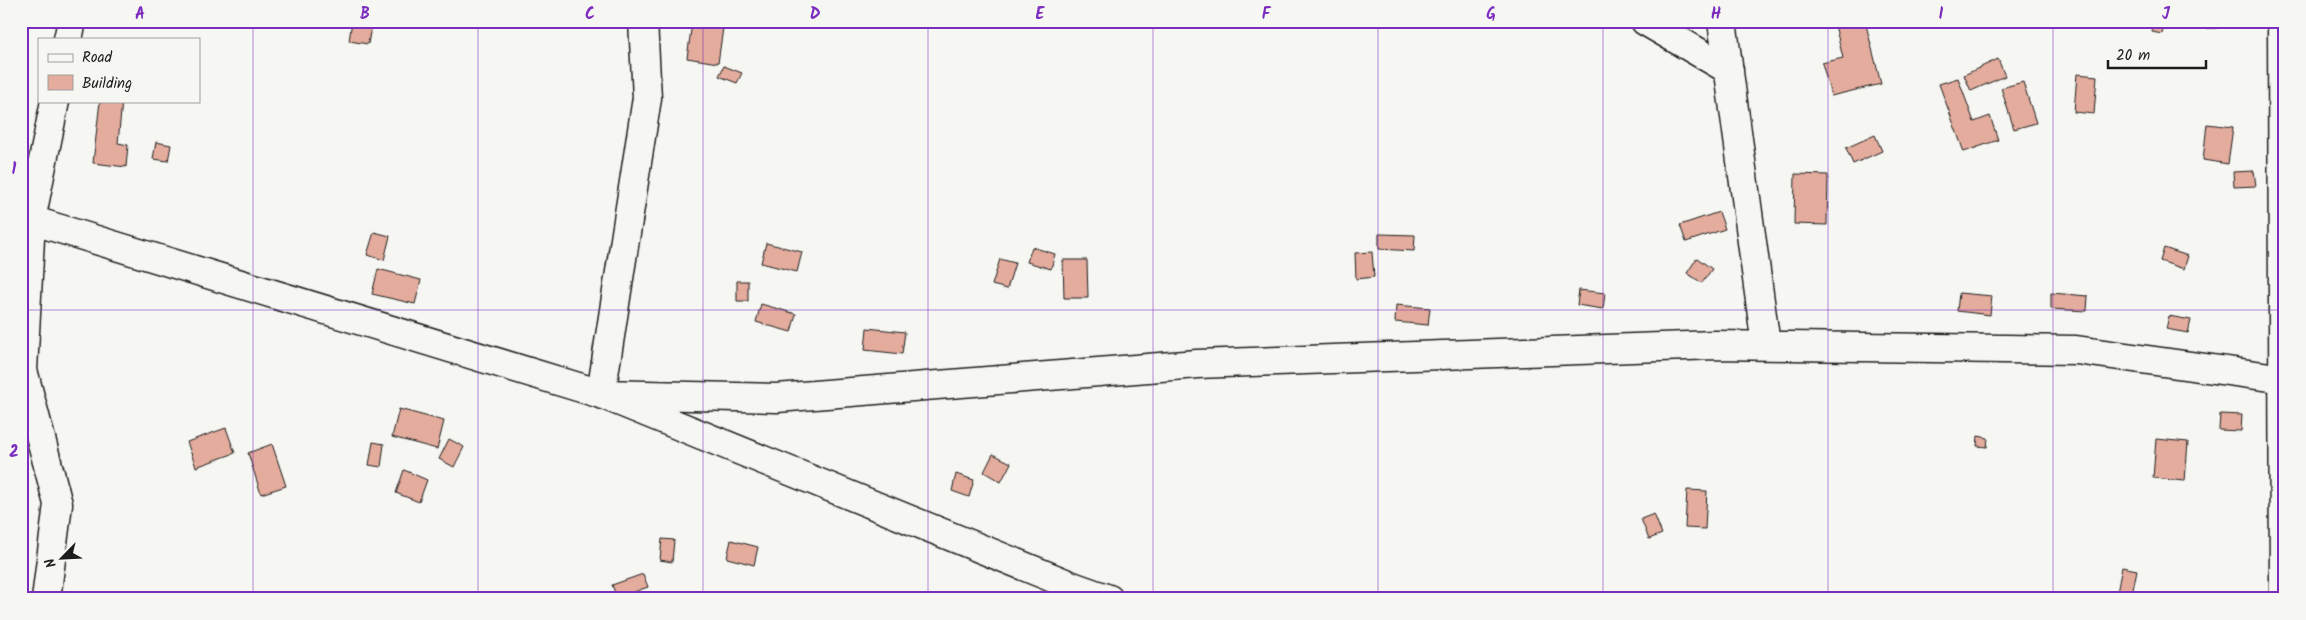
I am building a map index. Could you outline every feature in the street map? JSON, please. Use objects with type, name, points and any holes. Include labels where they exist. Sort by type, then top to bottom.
[{"type":"street","points":[[68,38],[72,21]]},
{"type":"street","points":[[601,394],[647,98],[643,21]]},
{"type":"street","points":[[1645,21],[1729,70]]},
{"type":"street","points":[[1722,21],[1766,345]]},
{"type":"street","points":[[2282,21],[2284,599]]},
{"type":"street","points":[[46,599],[58,504],[23,370],[26,219],[55,102]]},
{"type":"street","points":[[26,219],[601,394],[1075,587],[1109,599]]},
{"type":"street","points":[[601,394],[777,398],[1197,364],[1715,345],[2076,350],[2284,378]]},
{"type":"building","points":[[352,21],[372,21],[368,44],[349,41]]},
{"type":"building","points":[[1834,21],[1865,21],[1881,84],[1831,96],[1822,63],[1843,58]]},
{"type":"building","points":[[2153,21],[2165,21],[2162,34],[2152,32]]},
{"type":"building","points":[[2174,21],[2217,21],[2217,28],[2174,29]]},
{"type":"building","points":[[692,23],[723,28],[718,63],[687,58]]},
{"type":"building","points":[[1998,59],[2005,76],[1971,91],[1964,75]]},
{"type":"building","points":[[724,66],[742,73],[737,83],[719,76]]},
{"type":"building","points":[[2077,74],[2097,76],[2094,114],[2074,112]]},
{"type":"building","points":[[1958,78],[1974,122],[1990,116],[1998,140],[1964,152],[1939,84]]},
{"type":"building","points":[[2023,82],[2036,123],[2014,129],[2001,88]]},
{"type":"building","points":[[100,102],[122,102],[118,143],[128,145],[126,167],[93,163]]},
{"type":"building","points":[[2207,124],[2233,127],[2228,164],[2203,160]]},
{"type":"building","points":[[1875,135],[1882,151],[1853,164],[1846,148]]},
{"type":"building","points":[[156,142],[171,145],[168,161],[153,159]]},
{"type":"building","points":[[2254,171],[2256,186],[2234,187],[2233,172]]},
{"type":"building","points":[[1795,174],[1828,175],[1827,225],[1794,224]]},
{"type":"building","points":[[1719,212],[1725,229],[1686,242],[1680,225]]},
{"type":"building","points":[[374,232],[390,236],[384,260],[367,255]]},
{"type":"building","points":[[1379,234],[1415,235],[1414,251],[1379,249]]},
{"type":"building","points":[[766,243],[802,252],[797,272],[761,263]]},
{"type":"building","points":[[1032,247],[1055,254],[1051,269],[1027,262]]},
{"type":"building","points":[[2164,248],[2188,256],[2184,269],[2160,261]]},
{"type":"building","points":[[1372,252],[1374,277],[1356,279],[1355,253]]},
{"type":"building","points":[[1697,258],[1712,269],[1702,283],[1687,273]]},
{"type":"building","points":[[1000,259],[1015,263],[1007,289],[992,285]]},
{"type":"building","points":[[1063,260],[1087,260],[1088,298],[1064,298]]},
{"type":"building","points":[[378,269],[421,280],[415,304],[372,294]]},
{"type":"building","points":[[737,281],[748,281],[748,301],[737,301]]},
{"type":"building","points":[[1579,290],[1605,293],[1603,309],[1577,305]]},
{"type":"building","points":[[1959,293],[1992,296],[1990,315],[1957,311]]},
{"type":"building","points":[[2051,293],[2088,296],[2087,311],[2051,309]]},
{"type":"building","points":[[761,304],[796,314],[791,332],[756,322]]},
{"type":"building","points":[[1396,305],[1430,308],[1428,325],[1395,322]]},
{"type":"building","points":[[2169,316],[2191,320],[2188,333],[2166,329]]},
{"type":"building","points":[[867,328],[905,332],[902,354],[865,350]]},
{"type":"building","points":[[399,409],[444,421],[437,449],[392,437]]},
{"type":"building","points":[[2220,414],[2242,415],[2241,431],[2219,430]]},
{"type":"building","points":[[226,428],[235,453],[196,467],[187,442]]},
{"type":"building","points":[[1978,436],[1988,438],[1987,447],[1977,446]]},
{"type":"building","points":[[449,439],[464,447],[454,467],[439,459]]},
{"type":"building","points":[[2156,439],[2188,442],[2185,481],[2153,478]]},
{"type":"building","points":[[373,442],[384,444],[381,467],[369,465]]},
{"type":"building","points":[[272,444],[286,486],[261,494],[248,453]]},
{"type":"building","points":[[993,454],[1011,463],[1001,482],[984,472]]},
{"type":"building","points":[[404,470],[427,480],[419,502],[396,493]]},
{"type":"building","points":[[956,474],[974,480],[969,497],[952,491]]},
{"type":"building","points":[[1687,490],[1707,491],[1705,529],[1685,528]]},
{"type":"building","points":[[1654,514],[1662,534],[1649,539],[1641,519]]},
{"type":"building","points":[[662,539],[674,540],[672,562],[660,560]]},
{"type":"building","points":[[731,540],[758,547],[754,565],[727,558]]},
{"type":"building","points":[[2122,567],[2137,570],[2131,599],[2116,598]]},
{"type":"building","points":[[643,574],[648,587],[617,598],[612,585]]}]
